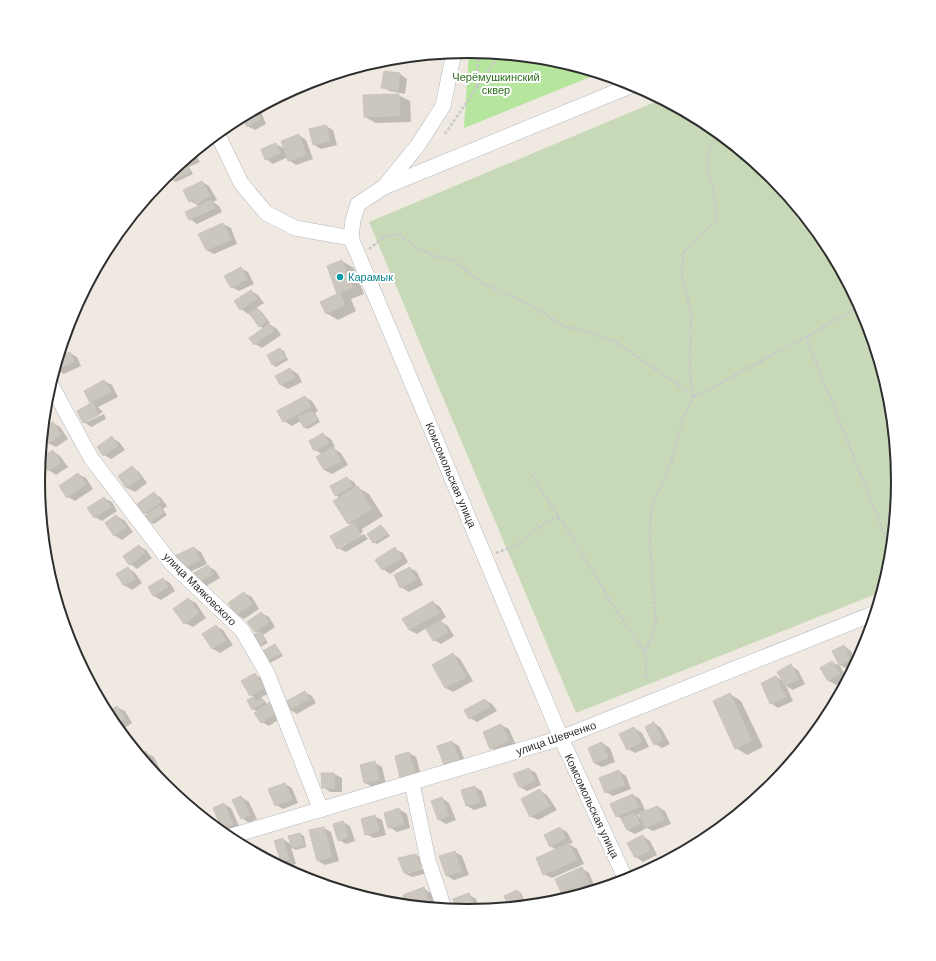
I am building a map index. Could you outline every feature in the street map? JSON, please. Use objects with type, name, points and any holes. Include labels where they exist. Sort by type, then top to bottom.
[{"type":"street","points":[[384,187],[418,145],[443,106],[453,58]]},
{"type":"street","points":[[220,138],[241,183],[266,213],[295,228],[351,238],[352,220],[358,204],[384,187],[625,88]]},
{"type":"street","name":"Комсомольская улица","points":[[351,238],[561,738],[623,874]]},
{"type":"street","name":"улица Маяковского","points":[[55,391],[91,458],[171,563],[242,630],[267,673],[321,810]]},
{"type":"street","name":"улица Шевченко","points":[[237,834],[561,738],[869,615]]},
{"type":"street","points":[[412,783],[428,860],[442,903]]},
{"type":"path","points":[[477,87],[478,58]]},
{"type":"path","points":[[445,134],[497,58]]},
{"type":"path","points":[[694,397],[690,375],[691,316],[682,274],[684,251],[717,218],[714,194],[707,166],[710,148],[717,139]]},
{"type":"path","points":[[369,249],[384,237],[399,234],[414,247],[435,256],[454,261],[481,282],[530,305],[564,326],[589,332],[619,344],[674,381],[694,397]]},
{"type":"path","points":[[646,677],[645,653],[656,625],[650,544],[651,509],[671,463],[683,418],[694,397],[854,309]]},
{"type":"path","points":[[806,337],[886,540]]},
{"type":"path","points":[[532,475],[597,577],[611,603],[645,653]]},
{"type":"path","points":[[495,554],[515,546],[548,521],[560,518]]},
{"type":"green space","name":"Черёмушкинский сквер","points":[[469,58],[496,58],[523,61],[551,66],[592,76],[464,128]]},
{"type":"green space","points":[[656,102],[680,114],[726,145],[767,181],[804,223],[820,245],[847,293],[869,345],[883,398],[890,453],[891,480],[887,536],[883,563],[876,594],[576,713],[369,222]]},
{"type":"building","points":[[384,71],[400,73],[398,90],[381,88]]},
{"type":"building","points":[[399,94],[400,116],[364,117],[363,95]]},
{"type":"building","points":[[257,114],[260,119],[247,127],[244,122]]},
{"type":"building","points":[[326,125],[330,141],[313,145],[309,129]]},
{"type":"building","points":[[299,134],[306,155],[288,161],[281,141]]},
{"type":"building","points":[[276,143],[280,153],[265,160],[261,149]]},
{"type":"building","points":[[186,165],[190,172],[172,181],[171,179]]},
{"type":"building","points":[[202,181],[210,196],[196,204],[194,200],[189,202],[183,190]]},
{"type":"building","points":[[211,200],[215,208],[189,220],[185,212]]},
{"type":"building","points":[[223,223],[231,240],[206,250],[198,234]]},
{"type":"building","name":"Карамык","points":[[342,260],[353,288],[340,293],[345,305],[326,314],[320,302],[337,294],[327,266]]},
{"type":"building","points":[[241,267],[247,279],[231,288],[224,276]]},
{"type":"building","points":[[251,290],[257,299],[240,310],[234,301]]},
{"type":"building","points":[[257,308],[267,321],[259,327],[249,313]]},
{"type":"building","points":[[269,324],[274,331],[254,345],[249,338]]},
{"type":"building","points":[[280,348],[286,358],[272,365],[267,355]]},
{"type":"building","points":[[70,352],[74,362],[60,368],[64,354]]},
{"type":"building","points":[[290,368],[295,378],[280,385],[275,376]]},
{"type":"building","points":[[104,380],[111,392],[90,403],[84,391]]},
{"type":"building","points":[[305,396],[311,407],[283,422],[277,411]]},
{"type":"building","points":[[93,402],[99,415],[83,423],[77,411]]},
{"type":"building","points":[[312,411],[317,420],[304,428],[298,417]]},
{"type":"building","points":[[53,422],[61,434],[48,444],[47,443],[49,424]]},
{"type":"building","points":[[323,433],[329,443],[314,451],[309,441]]},
{"type":"building","points":[[112,436],[118,446],[103,456],[97,447]]},
{"type":"building","points":[[333,447],[341,461],[324,470],[316,457]]},
{"type":"building","points":[[53,450],[61,463],[48,471],[45,467],[46,454]]},
{"type":"building","points":[[132,466],[141,478],[126,488],[118,476]]},
{"type":"building","points":[[78,473],[86,484],[67,498],[59,486]]},
{"type":"building","points":[[347,477],[352,486],[335,496],[330,486]]},
{"type":"building","points":[[358,486],[372,509],[348,524],[333,501]]},
{"type":"building","points":[[154,492],[161,502],[144,514],[137,504]]},
{"type":"building","points":[[104,497],[111,507],[94,518],[87,508]]},
{"type":"building","points":[[160,506],[164,512],[150,523],[145,516]]},
{"type":"building","points":[[116,515],[126,527],[114,536],[105,523]]},
{"type":"building","points":[[354,523],[361,535],[337,549],[330,536]]},
{"type":"building","points":[[381,525],[387,534],[373,543],[367,534]]},
{"type":"building","points":[[139,545],[145,553],[129,565],[123,556]]},
{"type":"building","points":[[194,547],[200,560],[180,569],[174,556]]},
{"type":"building","points":[[395,547],[402,558],[382,570],[375,560]]},
{"type":"building","points":[[208,565],[213,574],[198,583],[192,574]]},
{"type":"building","points":[[128,567],[135,579],[124,586],[116,574]]},
{"type":"building","points":[[410,567],[416,580],[400,588],[394,575]]},
{"type":"building","points":[[163,578],[168,587],[153,596],[148,587]]},
{"type":"building","points":[[244,592],[252,604],[236,615],[228,603]]},
{"type":"building","points":[[188,598],[199,613],[184,624],[173,609]]},
{"type":"building","points":[[433,601],[439,613],[409,630],[402,619]]},
{"type":"building","points":[[261,612],[269,622],[255,632],[247,622]]},
{"type":"building","points":[[441,620],[448,632],[433,641],[426,629]]},
{"type":"building","points":[[216,625],[226,640],[212,649],[202,634]]},
{"type":"building","points":[[260,631],[265,641],[256,646],[250,637]]},
{"type":"building","points":[[275,644],[280,654],[266,661],[261,652]]},
{"type":"building","points":[[844,645],[850,660],[839,665],[832,651]]},
{"type":"building","points":[[453,653],[466,677],[445,688],[432,665]]},
{"type":"building","points":[[832,661],[840,674],[828,681],[820,668]]},
{"type":"building","points":[[791,664],[799,679],[785,686],[777,672]]},
{"type":"building","points":[[255,673],[264,688],[250,696],[241,681]]},
{"type":"building","points":[[776,676],[786,697],[770,704],[761,683]]},
{"type":"building","points":[[305,691],[309,699],[289,710],[285,702]]},
{"type":"building","points":[[730,693],[752,741],[735,749],[713,701]]},
{"type":"building","points":[[253,697],[256,702],[262,698],[264,702],[252,710],[247,700]]},
{"type":"building","points":[[485,699],[490,707],[469,719],[464,710]]},
{"type":"building","points":[[270,702],[277,712],[261,723],[254,713]]},
{"type":"building","points":[[117,706],[125,718],[120,722],[112,709]]},
{"type":"building","points":[[654,722],[663,740],[654,745],[645,727]]},
{"type":"building","points":[[501,724],[509,741],[490,749],[483,732]]},
{"type":"building","points":[[634,727],[642,742],[627,750],[619,734]]},
{"type":"building","points":[[452,741],[459,759],[444,765],[437,746]]},
{"type":"building","points":[[602,742],[608,758],[594,763],[588,748]]},
{"type":"building","points":[[409,752],[415,774],[400,778],[395,756]]},
{"type":"building","points":[[375,761],[379,780],[364,783],[360,765]]},
{"type":"building","points":[[529,768],[535,781],[519,787],[513,774]]},
{"type":"building","points":[[619,770],[625,785],[605,793],[599,778]]},
{"type":"building","points":[[321,773],[334,773],[335,788],[322,788]]},
{"type":"building","points":[[285,783],[292,799],[275,806],[268,789]]},
{"type":"building","points":[[475,786],[480,802],[466,806],[461,790]]},
{"type":"building","points":[[540,789],[550,806],[530,817],[521,799]]},
{"type":"building","points":[[633,794],[639,807],[616,817],[610,804]]},
{"type":"building","points":[[241,796],[250,815],[241,819],[232,800]]},
{"type":"building","points":[[442,797],[449,816],[438,820],[431,801]]},
{"type":"building","points":[[224,803],[233,824],[226,827],[219,822],[213,808]]},
{"type":"building","points":[[658,806],[664,820],[645,828],[639,813]]},
{"type":"building","points":[[399,808],[404,824],[388,828],[384,813]]},
{"type":"building","points":[[635,813],[640,824],[627,830],[621,819]]},
{"type":"building","points":[[375,815],[379,831],[365,835],[361,819]]},
{"type":"building","points":[[343,821],[348,837],[338,841],[333,824]]},
{"type":"building","points":[[324,827],[332,857],[317,861],[309,830]]},
{"type":"building","points":[[560,827],[566,838],[550,847],[544,835]]},
{"type":"building","points":[[300,833],[304,845],[292,848],[288,836]]},
{"type":"building","points":[[643,835],[650,850],[635,858],[627,843]]},
{"type":"building","points":[[283,838],[289,860],[284,861],[280,860],[274,841]]},
{"type":"building","points":[[569,843],[577,860],[543,875],[536,858]]},
{"type":"building","points":[[455,851],[462,871],[446,876],[439,856]]},
{"type":"building","points":[[416,854],[421,869],[404,873],[398,858]]},
{"type":"building","points":[[582,867],[589,883],[574,890],[561,893],[555,879]]},
{"type":"building","points":[[424,887],[428,902],[404,898],[403,895]]},
{"type":"building","points":[[517,890],[523,900],[507,902],[504,896]]},
{"type":"building","points":[[469,893],[473,904],[455,904],[453,899]]},
{"type":"place","name":"Карамык","points":[[340,277]]}]
